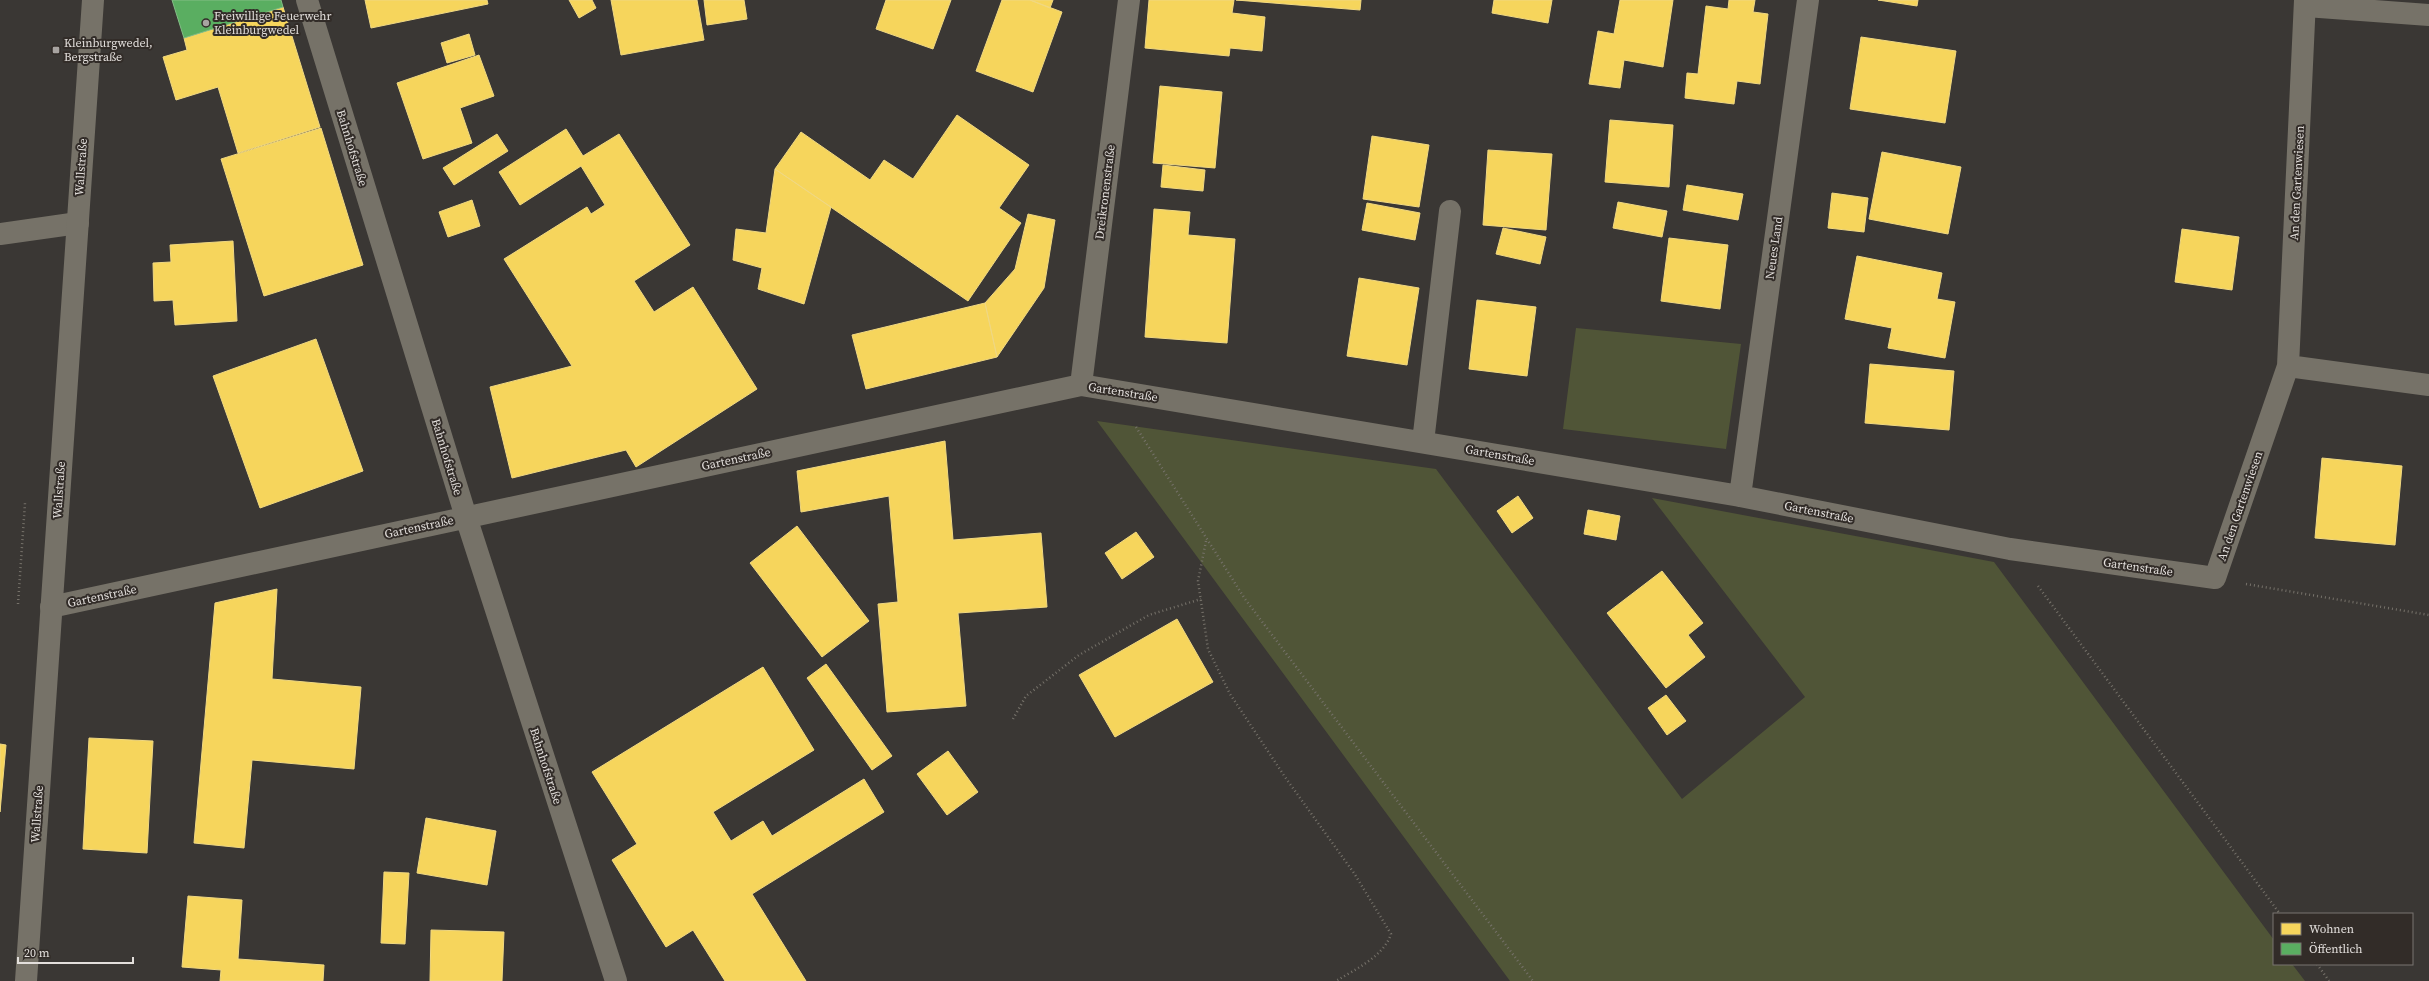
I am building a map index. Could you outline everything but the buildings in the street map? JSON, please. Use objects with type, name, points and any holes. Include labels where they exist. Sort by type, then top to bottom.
[{"type":"street","name":"Wallstraße","points":[[26,981],[92,0]]},
{"type":"street","name":"Bahnhofstraße","points":[[307,0],[466,517],[616,981]]},
{"type":"street","name":"Dreikronenstraße","points":[[1081,385],[1129,0]]},
{"type":"street","name":"Neues Land","points":[[1740,496],[1808,0]]},
{"type":"street","points":[[2306,3],[2429,15]]},
{"type":"street","name":"An den Gartenwiesen","points":[[2215,578],[2288,366],[2306,3]]},
{"type":"street","points":[[1423,442],[1450,211]]},
{"type":"street","points":[[0,234],[78,223]]},
{"type":"street","points":[[2288,366],[2429,385]]},
{"type":"street","name":"Gartenstraße","points":[[51,607],[1081,385],[1740,496],[2010,549],[2215,578]]},
{"type":"path","points":[[1134,423],[1206,541],[1245,599],[1533,981]]},
{"type":"path","points":[[1206,541],[1198,581],[1208,649],[1230,694],[1285,777],[1354,873],[1392,934],[1388,945],[1364,964],[1336,981]]},
{"type":"path","points":[[2010,549],[2279,913]]},
{"type":"path","points":[[2215,578],[2429,615]]},
{"type":"path","points":[[1013,720],[1026,696],[1080,655],[1149,616],[1201,599]]},
{"type":"path","points":[[2317,965],[2329,981]]},
{"type":"green space","points":[[1576,328],[1741,344],[1726,449],[1563,429]]},
{"type":"green space","points":[[1097,421],[1436,469],[1682,799],[1805,697],[1652,498],[1994,562],[2273,939],[2273,965],[2293,965],[2305,981],[1510,981]]},
{"type":"place","name":"Freiwillige Feuerwehr Kleinburgwedel","points":[[206,23]]},
{"type":"place","name":"Kleinburgwedel, Bergstraße","points":[[56,50]]}]
